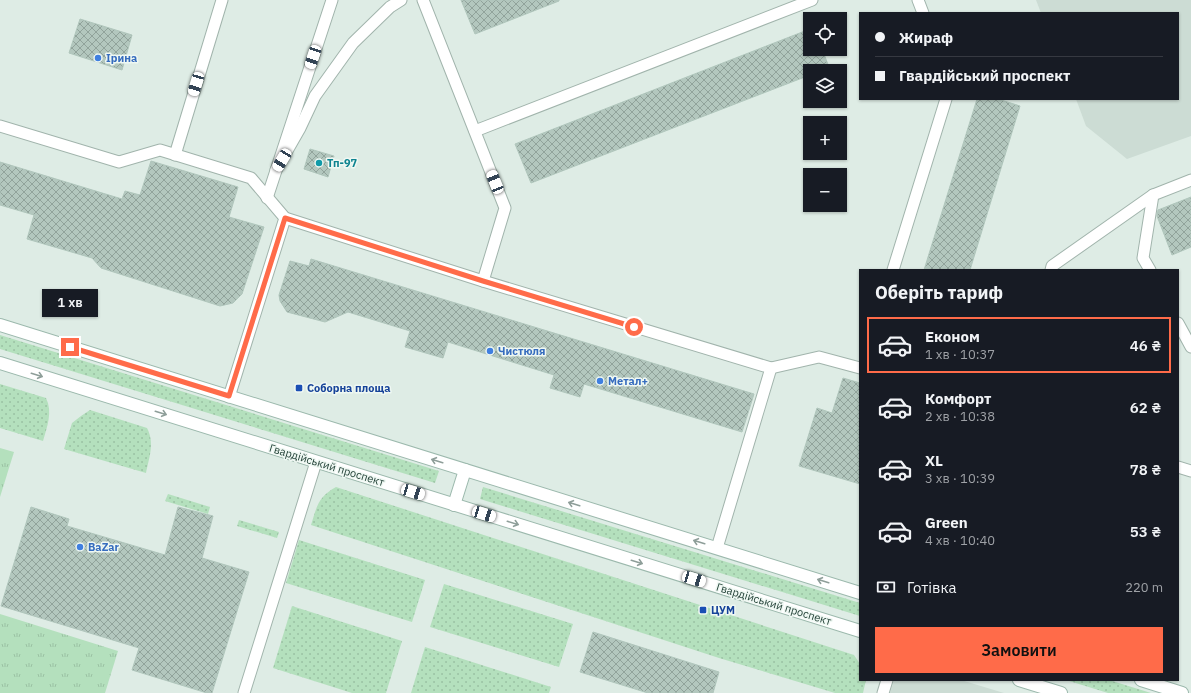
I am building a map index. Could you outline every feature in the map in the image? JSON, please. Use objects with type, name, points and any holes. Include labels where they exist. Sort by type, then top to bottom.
[{"type":"main road","points":[[0,325],[859,593]]},
{"type":"main road","name":"Гвардійський проспект","points":[[0,363],[859,631]]},
{"type":"main road","points":[[454,505],[465,470]]},
{"type":"main road","points":[[1022,681],[1061,693]]},
{"type":"main road","points":[[1144,681],[1182,693]]},
{"type":"lane","points":[[175,155],[222,0]]},
{"type":"lane","points":[[267,198],[332,0]]},
{"type":"lane","points":[[276,170],[300,128],[315,96],[353,43],[390,7],[401,0]]},
{"type":"lane","points":[[423,0],[505,208],[483,281]]},
{"type":"lane","points":[[475,131],[812,0]]},
{"type":"lane","points":[[918,0],[923,12]]},
{"type":"lane","points":[[893,269],[946,100]]},
{"type":"lane","points":[[0,126],[119,162],[160,150],[251,178],[285,218],[483,281],[771,368],[819,357],[859,368]]},
{"type":"lane","points":[[1051,269],[1052,266],[1153,195],[1191,180]]},
{"type":"lane","points":[[1149,269],[1143,258],[1153,195]]},
{"type":"lane","points":[[229,396],[285,218]]},
{"type":"lane","points":[[1179,325],[1191,347]]},
{"type":"lane","points":[[717,548],[771,368]]},
{"type":"lane","points":[[244,693],[316,462]]},
{"type":"lane","points":[[1179,467],[1191,471]]},
{"type":"lane","points":[[883,693],[887,681]]},
{"type":"shaded area","points":[[1036,0],[1191,0],[1191,136],[1127,159],[1086,126],[1076,100],[1179,100],[1179,12],[1041,12]]},
{"type":"shaded area","points":[[894,681],[964,681],[1004,693],[890,693]]},
{"type":"green space","points":[[0,335],[439,471],[435,483],[0,349]]},
{"type":"green space","points":[[0,384],[46,398],[49,414],[48,425],[43,441],[0,428]]},
{"type":"green space","points":[[90,410],[147,428],[151,439],[151,445],[146,473],[64,449],[72,423]]},
{"type":"green space","points":[[0,448],[14,452],[0,497]]},
{"type":"green space","points":[[336,487],[854,655],[859,662],[859,681],[866,681],[863,693],[835,693],[719,658],[311,525],[319,503],[325,494]]},
{"type":"green space","points":[[483,487],[859,603],[859,616],[480,499]]},
{"type":"green space","points":[[168,494],[210,507],[208,514],[165,501]]},
{"type":"green space","points":[[239,520],[279,532],[277,538],[237,526]]},
{"type":"green space","points":[[299,540],[425,580],[412,622],[286,583]]},
{"type":"green space","points":[[444,584],[573,624],[559,667],[430,627]]},
{"type":"green space","points":[[292,606],[402,641],[386,693],[352,693],[273,668]]},
{"type":"green space","points":[[0,614],[118,651],[105,693],[0,693]]},
{"type":"green space","points":[[425,647],[551,687],[549,693],[411,693]]},
{"type":"green space","points":[[1069,681],[1112,681],[1151,693],[1108,693]]},
{"type":"building","points":[[461,0],[559,0],[559,1],[475,34]]},
{"type":"building","points":[[80,19],[132,35],[122,70],[69,53]]},
{"type":"building","points":[[803,32],[803,56],[825,56],[828,64],[803,64],[803,78],[531,183],[515,144]]},
{"type":"building","points":[[977,100],[1001,100],[1020,106],[970,269],[924,269]]},
{"type":"building","name":"Тп-97","points":[[310,149],[334,156],[328,177],[304,169]]},
{"type":"building","points":[[151,161],[238,187],[229,217],[264,227],[242,294],[233,303],[220,306],[101,268],[92,258],[27,239],[34,215],[0,205],[0,162],[122,199],[125,191],[140,195]]},
{"type":"building","points":[[1191,197],[1191,247],[1172,255],[1157,216],[1158,210]]},
{"type":"building","points":[[311,259],[754,394],[742,432],[584,384],[580,397],[550,388],[554,375],[448,342],[443,358],[405,347],[410,331],[348,312],[325,322],[287,312],[280,301],[279,295],[290,261],[309,266]]},
{"type":"building","points":[[843,378],[859,383],[859,484],[799,466],[817,408],[832,413]]},
{"type":"building","points":[[31,507],[69,519],[67,526],[165,555],[178,507],[213,516],[202,558],[249,572],[212,693],[207,693],[132,670],[139,648],[1,606]]},
{"type":"building","points":[[593,632],[719,672],[713,693],[648,693],[580,672]]},
{"type":"place","name":"Ірина","points":[[98,58]]},
{"type":"place","name":"Тп-97","points":[[319,163]]},
{"type":"place","name":"Чистюля","points":[[490,351]]},
{"type":"place","name":"Метал+","points":[[600,381]]},
{"type":"place","name":"Соборна площа","points":[[299,388]]},
{"type":"place","name":"BaZar","points":[[80,547]]},
{"type":"place","name":"ЦУМ","points":[[703,610]]},
{"type":"route","points":[[70,347],[229,396],[285,218],[634,327]]}]
